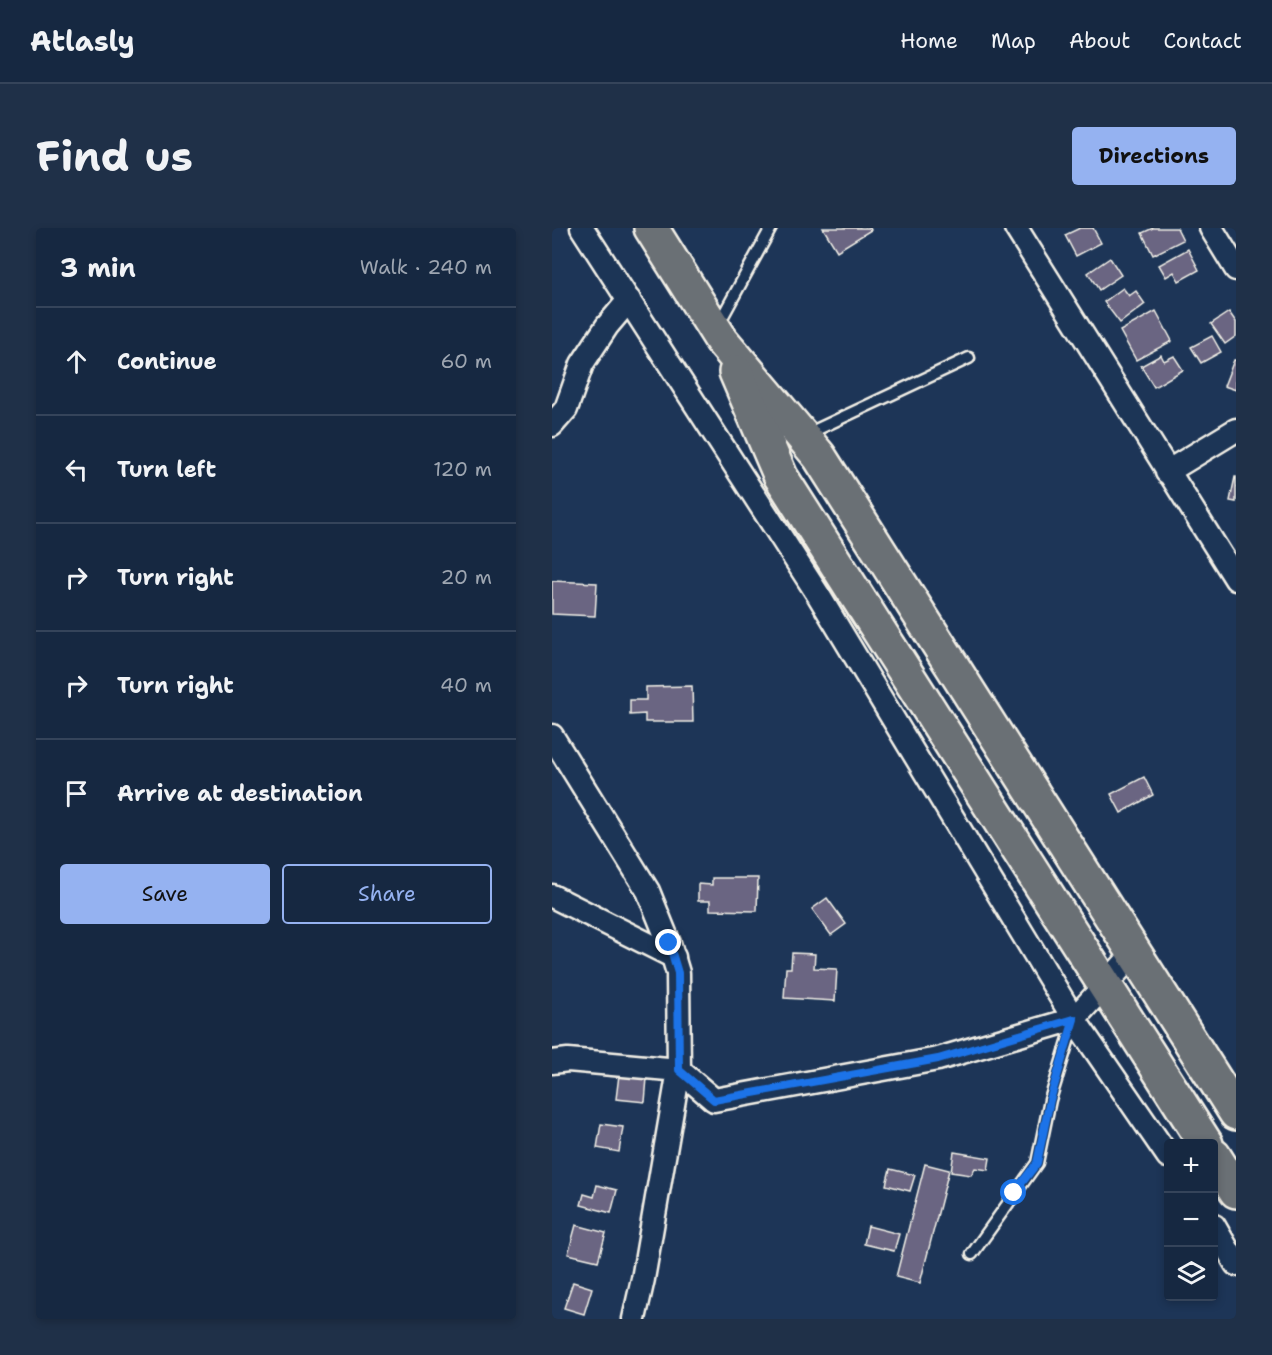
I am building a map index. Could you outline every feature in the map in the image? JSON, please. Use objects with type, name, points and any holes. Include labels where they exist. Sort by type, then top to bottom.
[{"type":"highway","points":[[651,228],[719,335],[802,436],[831,476],[1236,1113]]},
{"type":"highway","points":[[719,335],[781,477],[1203,1139]]},
{"type":"highway","points":[[1218,1162],[1236,1191]]},
{"type":"street","points":[[582,228],[819,596],[1074,1019],[1164,1150]]},
{"type":"street","points":[[1016,228],[1236,579]]},
{"type":"street","points":[[1212,228],[1236,269]]},
{"type":"street","points":[[552,425],[566,409],[582,364],[607,326],[629,300]]},
{"type":"street","points":[[1167,472],[1236,430]]},
{"type":"street","points":[[552,736],[648,891],[678,973],[679,1070],[644,1279],[634,1319]]},
{"type":"street","points":[[552,896],[674,957]]},
{"type":"street","points":[[552,1062],[568,1060],[679,1070],[714,1100],[938,1059],[1074,1019],[1106,987],[1134,953]]},
{"type":"street","points":[[1218,1233],[1236,1264]]},
{"type":"lane","points":[[719,335],[771,228]]},
{"type":"lane","points":[[802,436],[969,358]]},
{"type":"lane","points":[[972,1254],[1037,1163],[1050,1100],[1074,1019]]},
{"type":"building","points":[[823,228],[870,228],[871,230],[837,251]]},
{"type":"building","points":[[1080,228],[1093,228],[1101,243],[1076,256],[1065,235]]},
{"type":"building","points":[[1153,228],[1177,228],[1183,240],[1153,255],[1142,233]]},
{"type":"building","points":[[1188,249],[1199,270],[1179,281],[1174,272],[1166,277],[1159,265]]},
{"type":"building","points":[[1110,258],[1121,275],[1099,290],[1088,273]]},
{"type":"building","points":[[1123,288],[1129,296],[1136,291],[1145,304],[1120,323],[1104,302]]},
{"type":"building","points":[[1156,311],[1172,341],[1136,360],[1120,331]]},
{"type":"building","points":[[1229,312],[1236,322],[1236,336],[1225,344],[1211,324]]},
{"type":"building","points":[[1212,336],[1221,352],[1201,363],[1191,347]]},
{"type":"building","points":[[1161,355],[1164,361],[1174,356],[1183,370],[1154,387],[1141,366]]},
{"type":"building","points":[[1234,360],[1236,360],[1236,390],[1224,386]]},
{"type":"building","points":[[1236,477],[1236,502],[1230,501]]},
{"type":"building","points":[[552,581],[597,583],[595,616],[552,614]]},
{"type":"building","points":[[692,686],[693,722],[645,722],[645,714],[630,715],[630,700],[646,700],[646,687]]},
{"type":"building","points":[[1144,777],[1153,795],[1121,813],[1111,794]]},
{"type":"building","points":[[712,878],[758,878],[757,911],[710,910],[710,901],[698,901],[698,884],[712,885]]},
{"type":"building","points":[[827,898],[846,924],[831,935],[812,909]]},
{"type":"building","points":[[792,953],[815,954],[814,968],[837,969],[835,1001],[784,998],[786,968],[791,968]]},
{"type":"building","points":[[619,1075],[647,1078],[645,1102],[616,1099]]},
{"type":"building","points":[[601,1124],[623,1127],[619,1152],[597,1148]]},
{"type":"building","points":[[954,1152],[990,1158],[988,1170],[975,1168],[971,1175],[951,1172]]},
{"type":"building","points":[[925,1164],[949,1170],[920,1283],[896,1277]]},
{"type":"building","points":[[890,1169],[915,1175],[910,1191],[886,1185]]},
{"type":"building","points":[[597,1185],[617,1190],[611,1213],[581,1205],[584,1194],[594,1197]]},
{"type":"building","points":[[576,1225],[606,1233],[598,1261],[568,1254]]},
{"type":"building","points":[[868,1226],[899,1234],[894,1251],[864,1244]]},
{"type":"building","points":[[573,1282],[592,1288],[584,1314],[564,1308]]},
{"type":"route","points":[[669,943],[678,973],[679,1070],[714,1100],[790,1088],[938,1059],[1074,1019],[1050,1100],[1037,1163],[1014,1193]]}]
